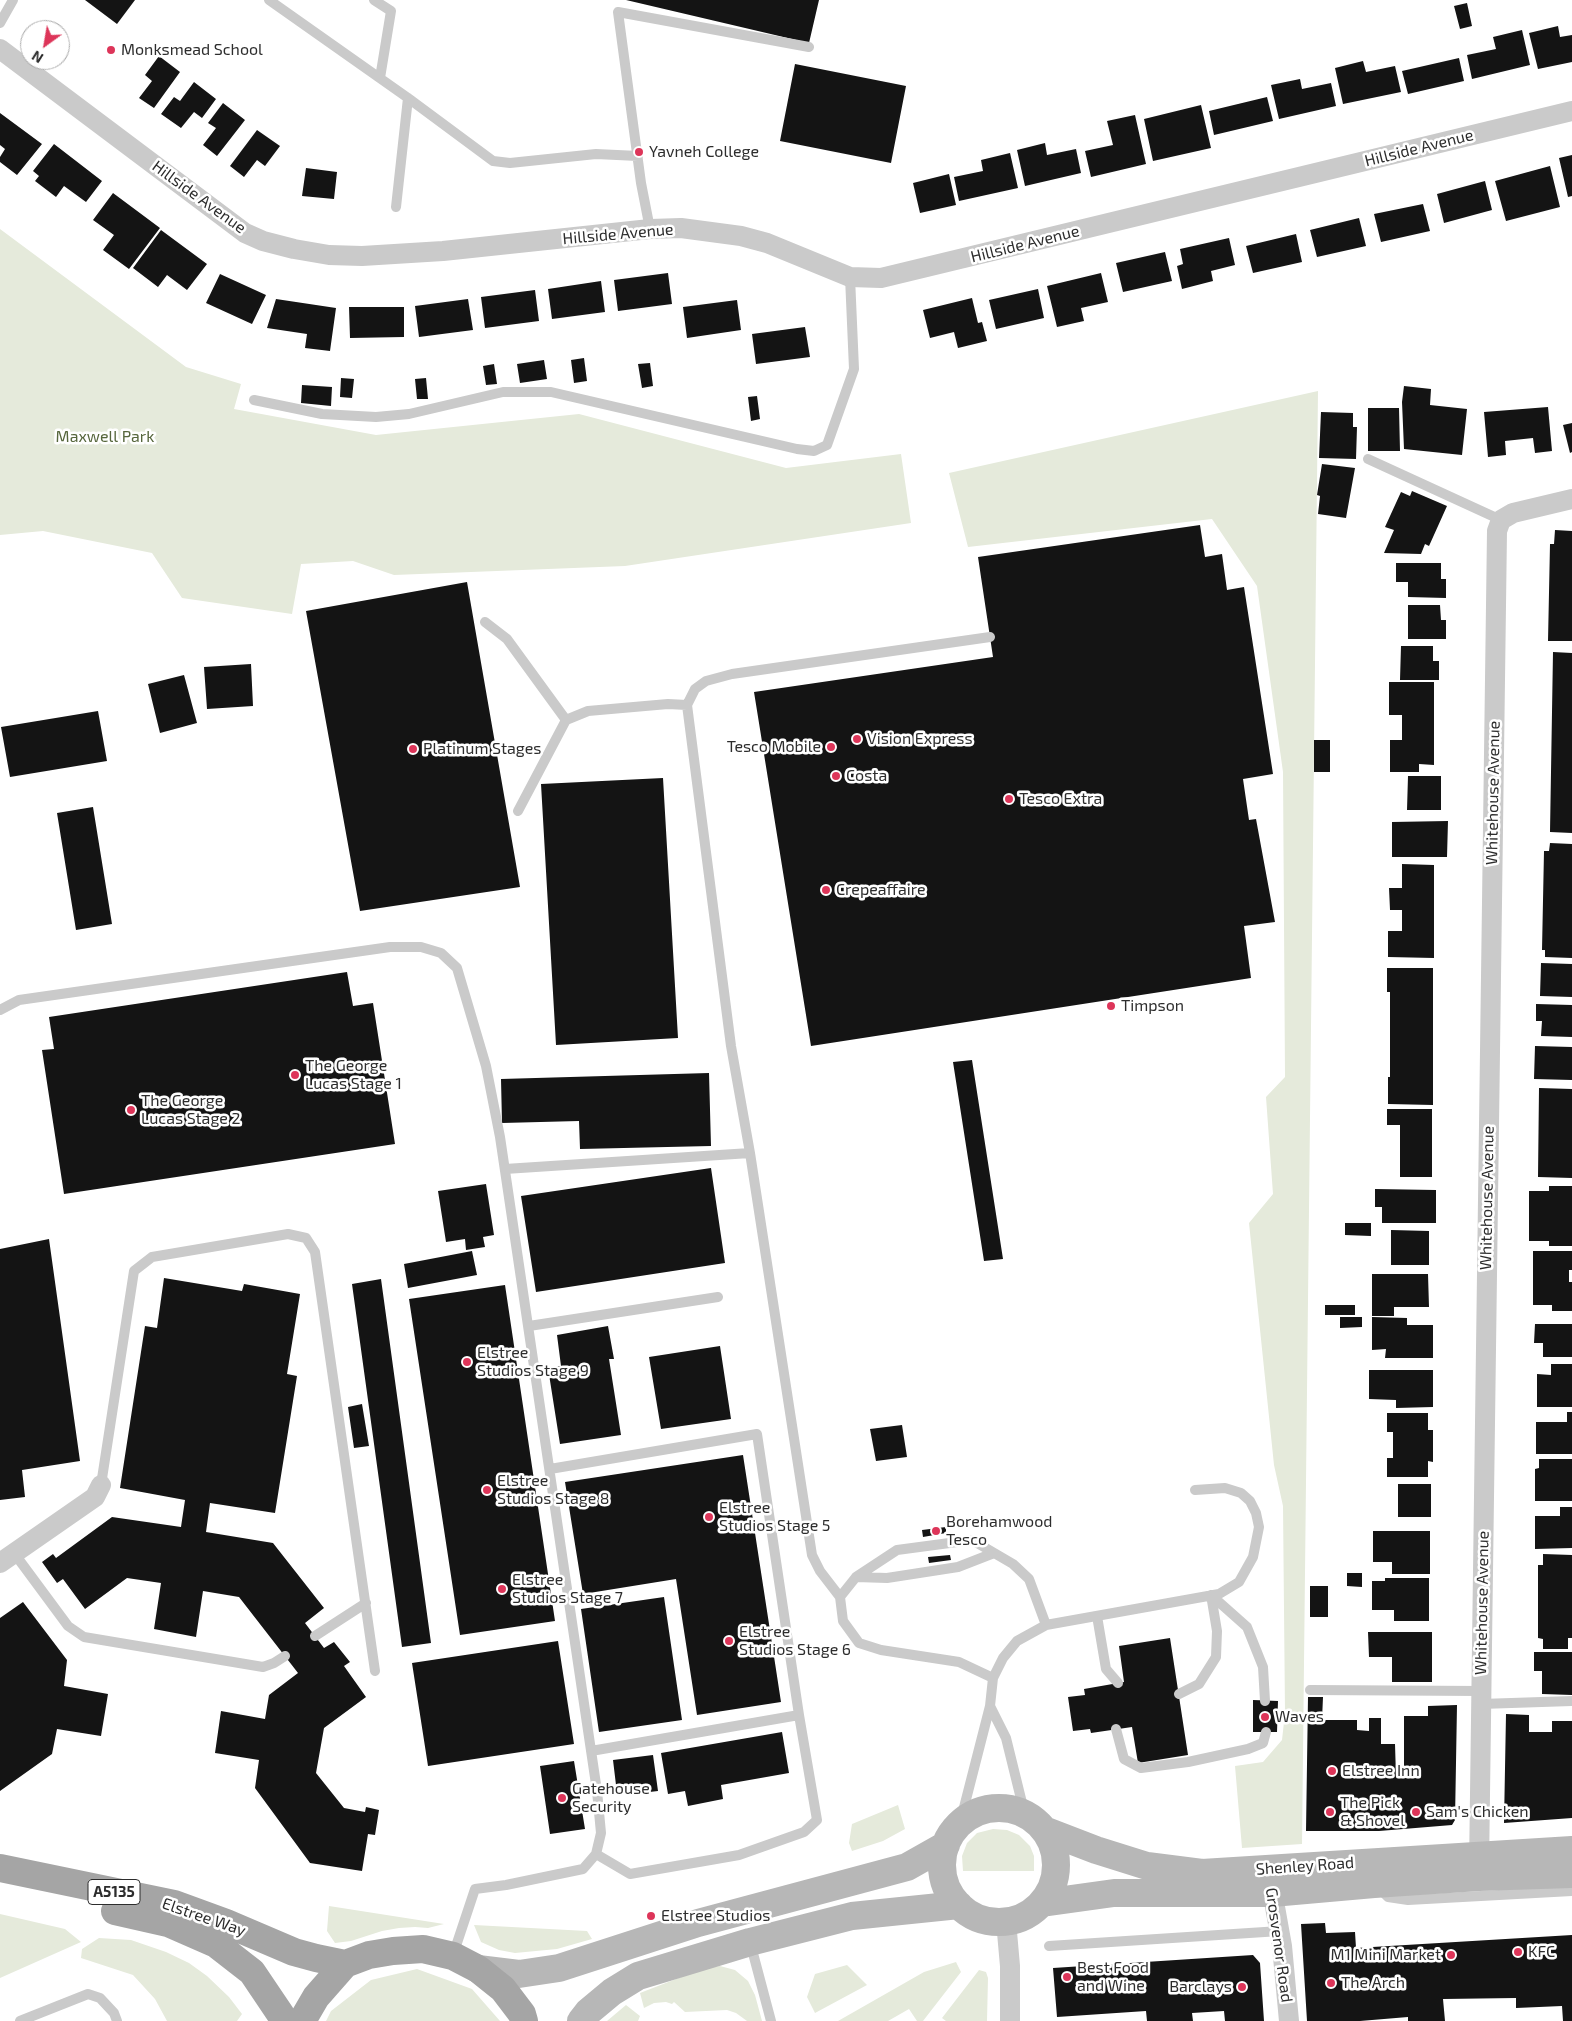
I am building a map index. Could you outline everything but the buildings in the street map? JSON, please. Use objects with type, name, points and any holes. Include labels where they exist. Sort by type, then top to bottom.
[{"type":"main road","points":[[478,1969],[519,1974],[559,1968],[698,1923],[907,1867],[953,1834],[972,1815],[998,1808],[1012,1810],[1035,1822],[1053,1847],[1056,1866],[1052,1886],[1042,1903],[1031,1912],[1019,1918],[993,1922],[981,1919],[959,1905],[949,1891],[943,1875],[942,1857],[953,1834]]},
{"type":"main road","name":"Shenley Road","points":[[1035,1822],[1096,1850],[1146,1866],[1270,1881],[1374,1884],[1572,1850]]},
{"type":"main road","name":"Shenley Road","points":[[1042,1903],[1114,1893],[1479,1866],[1572,1874]]},
{"type":"main road","name":"Elstree Way","points":[[0,1868],[174,1904],[226,1923],[294,1952],[345,1964]]},
{"type":"main road","name":"Elstree Way","points":[[0,1888],[168,1923],[216,1944],[252,1972],[282,2015],[283,2021]]},
{"type":"main road","points":[[581,2021],[588,2012],[612,1992],[638,1976],[750,1942],[852,1916],[959,1905]]},
{"type":"main road","points":[[302,2021],[316,1997],[345,1964],[369,1955],[422,1949],[453,1956],[478,1969],[503,1989],[522,2014],[524,2021]]},
{"type":"street","name":"Hillside Avenue","points":[[0,49],[245,233],[271,243],[329,255],[362,256],[443,251],[650,229],[680,228],[740,236],[767,243],[850,277],[881,278],[890,276],[1572,110]]},
{"type":"street","points":[[1501,520],[1513,513],[1572,500]]},
{"type":"street","name":"Whitehouse Avenue","points":[[1479,1866],[1497,531],[1501,520]]},
{"type":"street","points":[[7,1558],[94,1497],[101,1485]]},
{"type":"street","name":"Grosvenor Road","points":[[1270,1881],[1280,1932],[1289,2021]]},
{"type":"street","points":[[1006,1921],[1010,1966],[1010,2021]]},
{"type":"lane","points":[[0,22],[13,0]]},
{"type":"lane","points":[[269,0],[408,98],[493,161],[510,163],[596,154],[638,156]]},
{"type":"lane","points":[[374,0],[391,11],[380,78]]},
{"type":"lane","points":[[650,229],[618,12],[809,47]]},
{"type":"lane","points":[[396,207],[408,98]]},
{"type":"lane","points":[[254,400],[322,414],[376,417],[409,414],[503,392],[551,392],[797,449],[814,451],[827,445],[854,369],[850,277]]},
{"type":"lane","points":[[1368,459],[1501,520]]},
{"type":"lane","points":[[485,622],[507,640],[566,720]]},
{"type":"lane","points":[[990,637],[732,674],[706,681],[695,689],[687,705],[731,1046],[750,1153],[807,1533],[812,1555],[820,1572],[840,1597],[843,1621],[859,1643],[882,1650],[959,1662],[993,1678]]},
{"type":"lane","points":[[518,811],[566,720],[588,711],[668,704],[687,705]]},
{"type":"lane","points":[[0,1010],[18,1000],[390,947],[421,948],[441,954],[457,968],[486,1066],[506,1168],[591,1751],[601,1833],[596,1854],[583,1869],[506,1885],[474,1889],[453,1956]]},
{"type":"lane","points":[[506,1168],[750,1153]]},
{"type":"lane","points":[[101,1485],[134,1271],[152,1256],[288,1234],[306,1238],[314,1252],[375,1671]]},
{"type":"lane","points":[[529,1326],[718,1297]]},
{"type":"lane","points":[[550,1469],[757,1434],[799,1715],[818,1820],[804,1832],[739,1855],[630,1874],[596,1854]]},
{"type":"lane","points":[[953,1834],[990,1706],[993,1678],[1003,1658],[1017,1641],[1046,1625],[1219,1594],[1239,1582],[1252,1558],[1259,1527],[1256,1513],[1250,1501],[1241,1493],[1226,1488],[1195,1490]]},
{"type":"lane","points":[[840,1597],[856,1577],[897,1550],[972,1540],[1013,1564],[1029,1579],[1046,1625]]},
{"type":"lane","points":[[856,1577],[887,1578],[958,1567],[994,1553]]},
{"type":"lane","points":[[7,1558],[68,1626],[84,1637],[263,1667],[274,1664],[285,1656]]},
{"type":"lane","points":[[1179,1694],[1199,1684],[1216,1658],[1216,1631],[1211,1595]]},
{"type":"lane","points":[[1211,1595],[1247,1627],[1263,1667],[1265,1701]]},
{"type":"lane","points":[[315,1636],[366,1604]]},
{"type":"lane","points":[[1097,1616],[1106,1670],[1114,1684]]},
{"type":"lane","points":[[1310,1690],[1572,1701]]},
{"type":"lane","points":[[990,1706],[1006,1738],[1035,1822]]},
{"type":"lane","points":[[591,1751],[799,1715]]},
{"type":"lane","points":[[1116,1729],[1124,1759],[1141,1768],[1188,1762],[1248,1749],[1263,1743],[1266,1732]]},
{"type":"lane","points":[[1374,1884],[1388,1897],[1408,1900],[1572,1891]]},
{"type":"lane","points":[[1049,1946],[1280,1932]]},
{"type":"lane","points":[[750,1942],[771,2021]]},
{"type":"lane","points":[[20,2021],[88,1994],[100,1998],[114,2014],[117,2021]]},
{"type":"green space","name":"Maxwell Park","points":[[0,229],[186,367],[241,384],[234,409],[376,435],[579,414],[786,468],[901,454],[911,523],[625,566],[394,575],[353,561],[301,564],[292,614],[182,598],[152,553],[43,531],[0,535]]},
{"type":"green space","points":[[1318,391],[1302,1844],[1242,1848],[1235,1766],[1263,1762],[1282,1740],[1285,1713],[1283,1506],[1274,1465],[1249,1223],[1273,1194],[1266,1097],[1285,1077],[1283,772],[1257,586],[1212,519],[968,547],[949,473]]},
{"type":"green space","points":[[898,1805],[905,1829],[883,1841],[852,1851],[849,1843],[852,1824]]},
{"type":"green space","points":[[993,1829],[1007,1830],[1019,1835],[1030,1846],[1034,1856],[1034,1871],[963,1871],[962,1856],[967,1843],[977,1833]]},
{"type":"green space","points":[[329,1906],[444,1924],[428,1928],[399,1928],[382,1931],[351,1941],[335,1943],[327,1931]]},
{"type":"green space","points":[[0,1914],[65,1929],[81,1942],[0,1978]]},
{"type":"green space","points":[[474,1925],[587,1931],[592,1939],[557,1949],[515,1953],[499,1950],[481,1942]]},
{"type":"green space","points":[[99,1938],[131,1940],[166,1952],[189,1963],[207,1976],[229,1997],[242,2014],[237,2021],[167,2021],[155,1999],[133,1975],[81,1958],[82,1949]]},
{"type":"green space","points":[[956,1962],[961,1972],[923,2021],[917,2021],[909,2009],[888,2021],[838,2021],[924,1972]]},
{"type":"green space","points":[[847,1965],[867,1985],[815,2013],[807,1997],[815,1974]]},
{"type":"green space","points":[[720,1966],[735,1970],[748,1981],[755,1995],[762,2021],[747,2021],[736,2013],[727,2010],[685,2012],[674,2002],[672,2004],[666,2002],[654,2003],[644,2008],[640,1993],[707,1967]]},
{"type":"green space","points":[[417,1969],[472,1989],[500,2021],[326,2021],[331,2011],[371,1980]]},
{"type":"green space","points":[[979,1970],[986,1972],[988,1978],[987,2021],[946,2021],[942,2018]]},
{"type":"green space","points":[[626,2005],[640,2016],[638,2021],[607,2021]]},
{"type":"place","name":"Monksmead School","points":[[111,50]]},
{"type":"place","name":"Yavneh College","points":[[639,152]]},
{"type":"place","name":"Vision Express","points":[[857,739]]},
{"type":"place","name":"Tesco Mobile","points":[[831,747]]},
{"type":"place","name":"Platinum Stages","points":[[413,749]]},
{"type":"place","name":"Costa","points":[[836,776]]},
{"type":"place","name":"Tesco Extra","points":[[1009,799]]},
{"type":"place","name":"Crepeaffaire","points":[[826,890]]},
{"type":"place","name":"Timpson","points":[[1111,1006]]},
{"type":"place","name":"The George Lucas Stage 1","points":[[295,1075]]},
{"type":"place","name":"The George Lucas Stage 2","points":[[131,1110]]},
{"type":"place","name":"Elstree Studios Stage 9","points":[[467,1362]]},
{"type":"place","name":"Elstree Studios Stage 8","points":[[487,1490]]},
{"type":"place","name":"Elstree Studios Stage 5","points":[[709,1517]]},
{"type":"place","name":"Borehamwood Tesco","points":[[936,1531]]},
{"type":"place","name":"Elstree Studios Stage 7","points":[[502,1589]]},
{"type":"place","name":"Elstree Studios Stage 6","points":[[729,1641]]},
{"type":"place","name":"Waves","points":[[1265,1717]]},
{"type":"place","name":"Elstree Inn","points":[[1332,1771]]},
{"type":"place","name":"Gatehouse Security","points":[[562,1798]]},
{"type":"place","name":"The Pick & Shovel","points":[[1330,1812]]},
{"type":"place","name":"Sam's Chicken","points":[[1416,1812]]},
{"type":"place","name":"Elstree Studios","points":[[651,1916]]},
{"type":"place","name":"KFC","points":[[1518,1952]]},
{"type":"place","name":"M1 Mini Market","points":[[1451,1955]]},
{"type":"place","name":"Best Food and Wine","points":[[1067,1977]]},
{"type":"place","name":"The Arch","points":[[1331,1983]]},
{"type":"place","name":"Barclays","points":[[1242,1987]]}]
